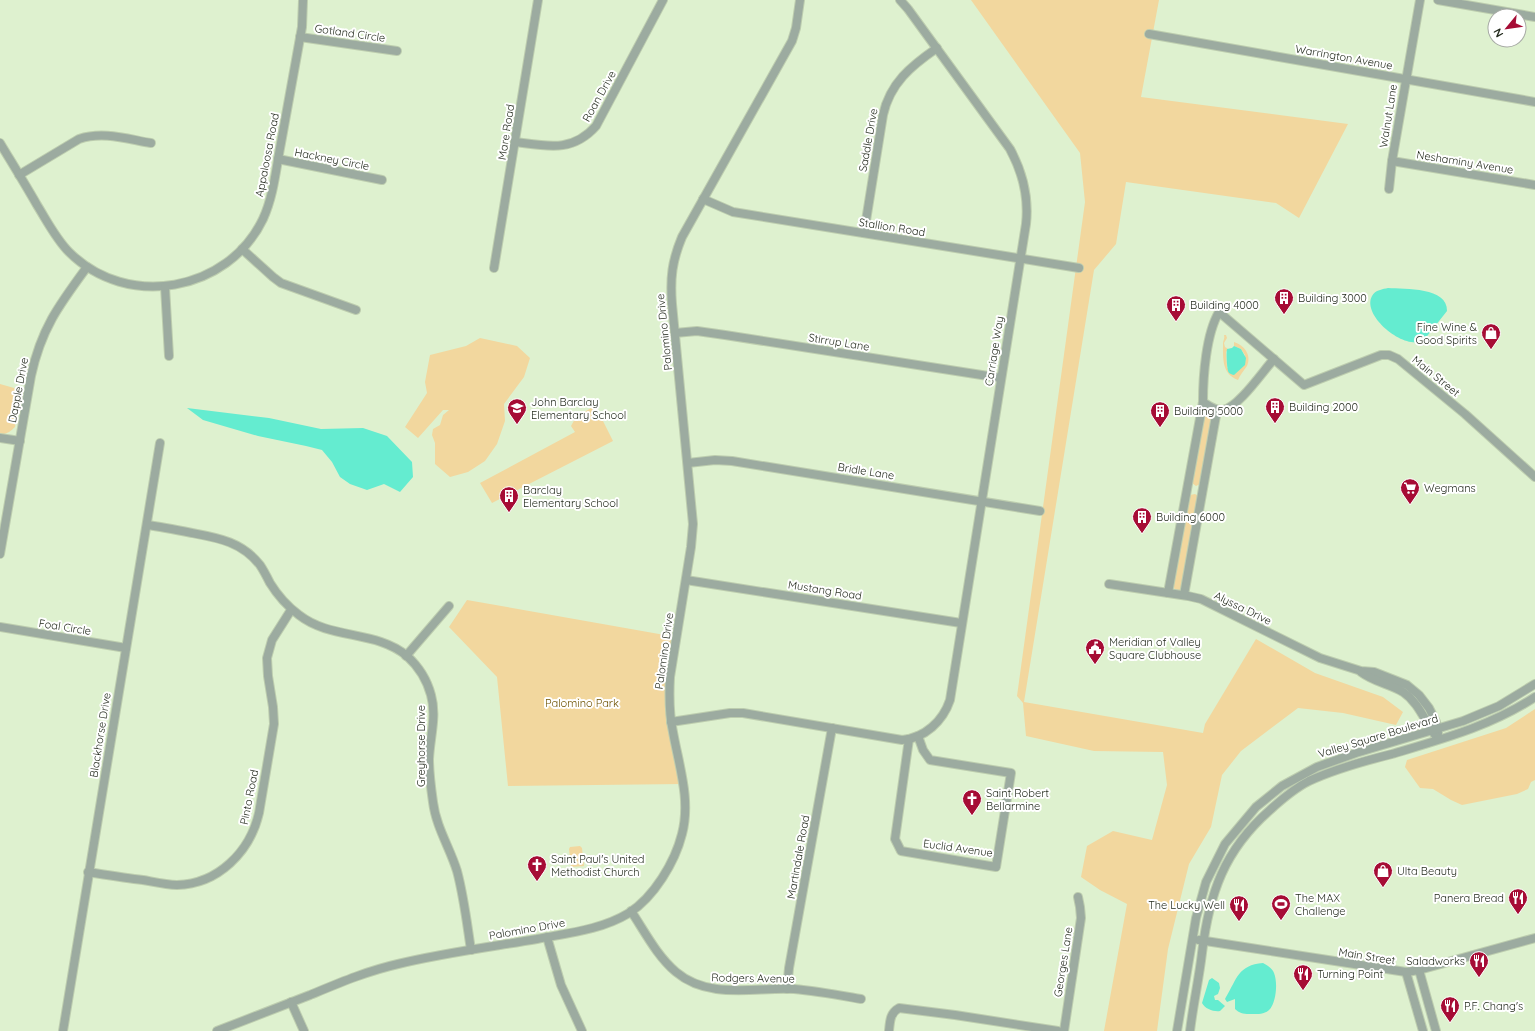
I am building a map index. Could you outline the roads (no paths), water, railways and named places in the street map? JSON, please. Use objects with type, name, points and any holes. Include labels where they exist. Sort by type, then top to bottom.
[{"type":"street","name":"Appaloosa Road","points":[[0,143],[53,232],[69,252],[87,267],[119,282],[139,286],[165,287],[189,282],[205,276],[227,263],[242,249],[256,231],[267,208],[278,159],[302,27],[303,0]]},
{"type":"street","name":"Mare Road","points":[[494,268],[538,0]]},
{"type":"street","name":"Roan Drive","points":[[515,142],[562,146],[582,139],[591,132],[596,126],[663,0]]},
{"type":"street","name":"Palomino Drive","points":[[217,1031],[364,974],[397,964],[594,928],[631,911],[660,881],[673,859],[682,834],[685,814],[684,789],[669,705],[670,677],[691,547],[693,524],[670,282],[672,264],[682,237],[792,41],[796,28],[800,0]]},
{"type":"street","name":"Carriage Way","points":[[900,0],[1006,142],[1020,170],[1025,185],[1027,201],[1026,224],[961,623],[950,700],[937,723],[921,735]]},
{"type":"street","name":"Walnut Lane","points":[[1389,189],[1405,79],[1420,0]]},
{"type":"street","points":[[1438,0],[1535,17]]},
{"type":"street","name":"Warrington Avenue","points":[[1149,34],[1535,102]]},
{"type":"street","name":"Gotland Circle","points":[[300,37],[397,51]]},
{"type":"street","name":"Saddle Drive","points":[[864,233],[883,115],[889,96],[895,85],[908,70],[937,48]]},
{"type":"street","points":[[19,175],[79,139],[88,136],[107,135],[151,143]]},
{"type":"street","name":"Hackney Circle","points":[[278,159],[382,180]]},
{"type":"street","name":"Neshaminy Avenue","points":[[1392,161],[1535,185]]},
{"type":"street","name":"Stallion Road","points":[[703,199],[733,212],[1079,268]]},
{"type":"street","points":[[242,249],[281,283],[356,310]]},
{"type":"street","name":"Dapple Drive","points":[[0,554],[31,376],[41,340],[57,308],[87,267]]},
{"type":"street","points":[[165,287],[169,356]]},
{"type":"street","points":[[1168,593],[1203,402],[1203,383],[1211,326],[1219,312],[1274,359],[1234,406],[1217,410],[1203,402]]},
{"type":"street","name":"Stirrup Lane","points":[[675,333],[697,331],[1001,378]]},
{"type":"street","name":"Main Street","points":[[1274,359],[1304,385],[1376,356],[1389,356],[1398,360],[1465,414],[1535,477]]},
{"type":"street","points":[[1184,595],[1217,410]]},
{"type":"street","points":[[0,438],[20,441]]},
{"type":"street","name":"Blackhorse Drive","points":[[63,1031],[88,872],[160,443]]},
{"type":"street","name":"Bridle Lane","points":[[688,463],[714,460],[732,461],[1040,510]]},
{"type":"street","name":"Greyhorse Drive","points":[[147,525],[220,538],[238,546],[247,551],[257,562],[277,594],[291,610],[315,625],[328,630],[376,640],[396,649],[406,656],[422,674],[431,694],[434,717],[430,759],[433,803],[437,822],[452,856],[459,881],[471,950]]},
{"type":"street","name":"Mustang Road","points":[[686,580],[961,623]]},
{"type":"street","name":"Alyssa Drive","points":[[1109,584],[1184,595],[1208,603],[1320,658],[1361,671],[1374,672],[1394,679],[1412,689],[1429,708],[1436,722],[1435,730],[1439,740]]},
{"type":"street","points":[[406,656],[449,606]]},
{"type":"street","name":"Pinto Road","points":[[88,872],[166,884],[187,884],[198,882],[217,873],[229,864],[246,847],[254,831],[259,814],[273,733],[274,707],[267,667],[269,649],[276,632],[291,610]]},
{"type":"street","name":"Foal Circle","points":[[0,627],[126,648]]},
{"type":"street","name":"Valley Square Boulevard","points":[[1177,1031],[1199,906],[1206,882],[1211,869],[1231,835],[1263,801],[1292,780],[1328,762],[1463,722],[1512,699],[1535,684]]},
{"type":"street","name":"Valley Square Boulevard","points":[[1190,1031],[1203,940],[1213,897],[1226,862],[1247,832],[1275,805],[1301,786],[1329,773],[1355,764],[1464,733],[1498,719],[1535,697]]},
{"type":"street","points":[[671,722],[730,713],[743,713],[902,740],[921,735]]},
{"type":"street","name":"Martindale Road","points":[[787,989],[789,968],[832,728]]},
{"type":"street","name":"Euclid Avenue","points":[[909,739],[895,839],[901,851],[996,867],[1011,773],[930,760],[922,750],[921,735]]},
{"type":"street","name":"Georges Lane","points":[[1064,1031],[1081,918],[1078,897]]},
{"type":"street","name":"Rodgers Avenue","points":[[631,911],[662,956],[678,973],[688,980],[702,986],[712,989],[787,989],[815,991],[860,998]]},
{"type":"street","points":[[547,937],[561,985],[582,1031]]},
{"type":"street","name":"Main Street","points":[[1193,939],[1406,972],[1419,970],[1535,938]]},
{"type":"street","points":[[1419,970],[1436,1031]]},
{"type":"street","points":[[1406,972],[1423,1031]]},
{"type":"street","points":[[291,1002],[304,1031]]},
{"type":"street","points":[[889,1031],[891,1015],[895,1010],[900,1008],[1058,1031]]},
{"type":"water","points":[[1382,289],[1414,289],[1433,293],[1441,297],[1445,303],[1447,311],[1424,340],[1416,342],[1407,341],[1397,337],[1387,330],[1373,313],[1370,304],[1373,294]]},
{"type":"water","points":[[1234,346],[1241,349],[1246,358],[1245,365],[1234,375],[1228,371],[1227,349]]},
{"type":"water","points":[[187,408],[269,418],[321,429],[363,428],[387,436],[412,462],[413,477],[400,492],[384,484],[367,490],[350,484],[340,477],[332,462],[322,450],[258,436],[203,420]]},
{"type":"water","points":[[1263,963],[1270,967],[1274,973],[1276,992],[1274,1002],[1268,1011],[1263,1013],[1247,1014],[1240,1012],[1235,1009],[1235,999],[1227,1002],[1225,999],[1239,974],[1243,970],[1255,964]]},
{"type":"water","points":[[1212,978],[1219,983],[1220,988],[1218,994],[1214,996],[1215,1000],[1218,1000],[1225,1006],[1220,1011],[1210,1010],[1202,1003],[1209,980]]},
{"type":"place","name":"Building 3000","points":[[1284,315]]},
{"type":"place","name":"Building 4000","points":[[1176,322]]},
{"type":"place","name":"Fine Wine & Good Spirits","points":[[1491,350]]},
{"type":"place","name":"Building 2000","points":[[1275,424]]},
{"type":"place","name":"John Barclay Elementary School","points":[[517,425]]},
{"type":"place","name":"Building 5000","points":[[1160,428]]},
{"type":"place","name":"Wegmans","points":[[1410,505]]},
{"type":"place","name":"Barclay Elementary School","points":[[509,513]]},
{"type":"place","name":"Building 6000","points":[[1142,534]]},
{"type":"place","name":"Meridian of Valley Square Clubhouse","points":[[1095,665]]},
{"type":"place","name":"Saint Robert Bellarmine","points":[[972,816]]},
{"type":"place","name":"Saint Paul's United Methodist Church","points":[[537,882]]},
{"type":"place","name":"Ulta Beauty","points":[[1383,888]]},
{"type":"place","name":"Panera Bread","points":[[1518,915]]},
{"type":"place","name":"The MAX Challenge","points":[[1281,921]]},
{"type":"place","name":"The Lucky Well","points":[[1239,922]]},
{"type":"place","name":"Saladworks","points":[[1479,978]]},
{"type":"place","name":"Turning Point","points":[[1303,991]]},
{"type":"place","name":"P.F. Chang's","points":[[1450,1023]]},
{"type":"park label","name":"Palomino Park","points":[[582,703]]}]
